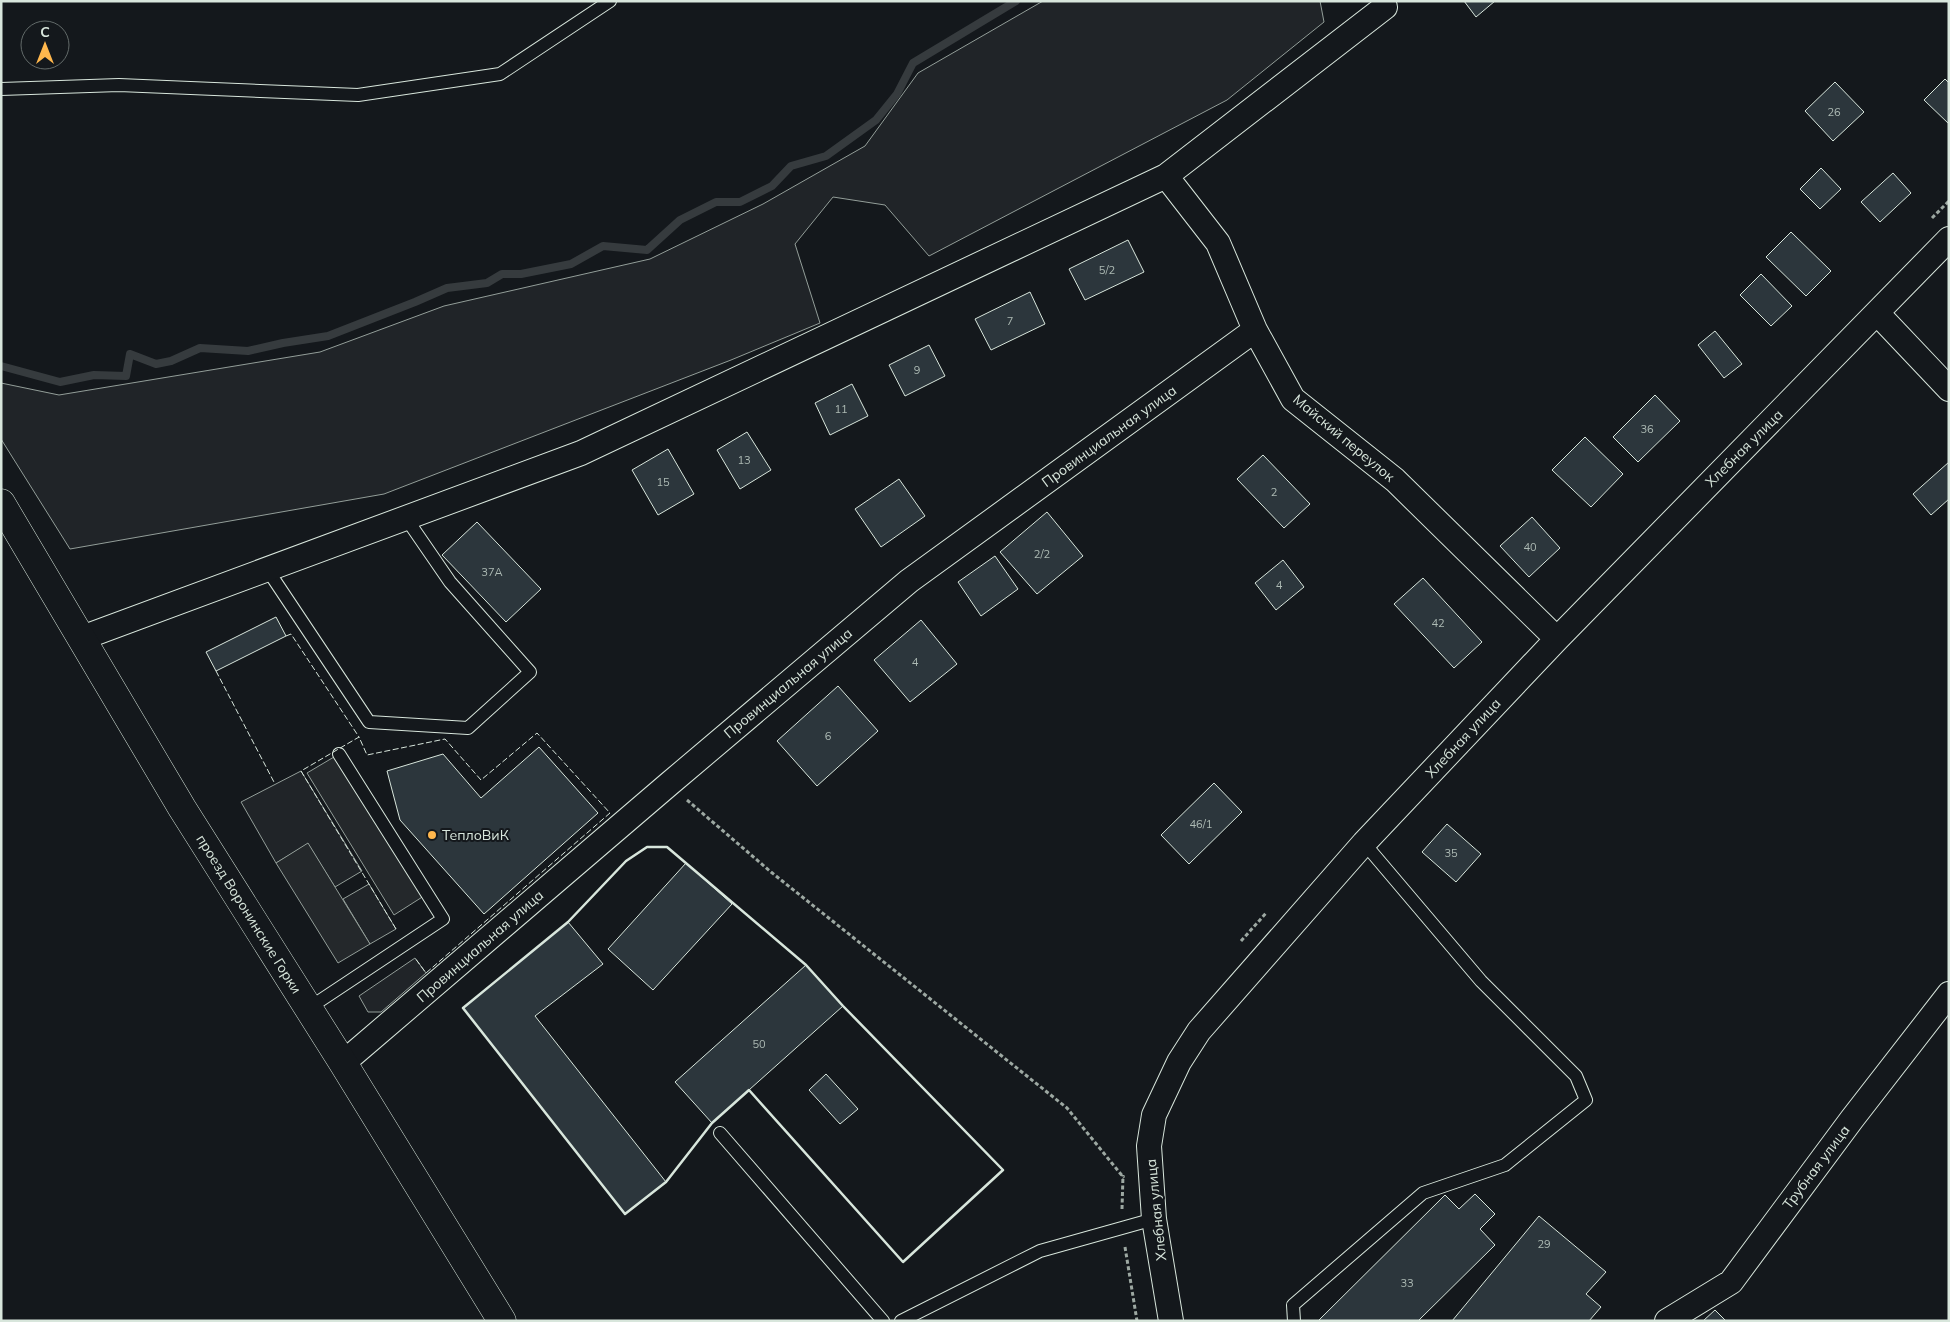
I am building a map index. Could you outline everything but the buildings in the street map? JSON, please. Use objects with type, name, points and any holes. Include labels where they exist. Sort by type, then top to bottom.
[{"type":"street","points":[[82,638],[581,453],[1166,176],[1385,7]]},
{"type":"street","name":"Майский переулок","points":[[1166,176],[1218,243],[1255,330],[1293,399],[1395,480],[1557,638]]},
{"type":"street","name":"Хлебная улица","points":[[1171,1321],[1154,1219],[1149,1146],[1154,1115],[1179,1062],[1199,1031],[1364,843],[1557,638],[1949,239]]},
{"type":"street","points":[[1877,313],[1949,388]]},
{"type":"street","name":"Провинциальная улица","points":[[344,1063],[669,784],[909,582],[1255,330]]},
{"type":"street","name":"проезд Воронинские Горки","points":[[1,503],[182,808],[344,1063],[502,1321]]},
{"type":"street","name":"Трубная улица","points":[[1667,1321],[1731,1282],[1852,1119],[1949,994]]},
{"type":"lane","points":[[1,89],[119,85],[358,95],[500,74],[610,1]]},
{"type":"lane","points":[[267,569],[369,722],[468,728],[530,672],[450,582],[406,518]]},
{"type":"lane","points":[[309,1008],[443,919],[339,754]]},
{"type":"lane","points":[[1294,1321],[1293,1305],[1423,1193],[1505,1165],[1586,1100],[1576,1076],[1480,981],[1364,843]]},
{"type":"lane","points":[[720,1133],[883,1321]]},
{"type":"lane","points":[[901,1321],[1040,1251],[1154,1219]]},
{"type":"path","points":[[669,784],[771,872],[1067,1108],[1128,1184]]},
{"type":"shaded area","points":[[1043,1],[1320,1],[1324,22],[1227,100],[929,256],[885,205],[833,197],[795,244],[820,323],[731,360],[384,494],[70,549],[1,439],[1,383],[59,395],[320,352],[444,306],[650,259],[763,204],[865,146],[918,73]]},
{"type":"shaded area","points":[[339,754],[427,894],[394,915],[307,773]]},
{"type":"shaded area","points":[[301,771],[362,871],[335,887],[308,844],[276,863],[241,802]]},
{"type":"shaded area","points":[[308,843],[370,944],[338,963],[276,863]]},
{"type":"shaded area","points":[[369,884],[396,929],[370,944],[343,899]]},
{"type":"shaded area","points":[[415,958],[426,973],[381,1012],[368,1012],[359,996]]},
{"type":"waterway","points":[[1,366],[60,382],[94,375],[126,376],[130,354],[156,364],[171,361],[200,348],[248,351],[328,336],[447,288],[487,283],[502,274],[521,274],[571,264],[603,246],[647,250],[680,220],[716,202],[740,202],[772,186],[791,166],[826,156],[876,120],[897,94],[913,63],[1016,1]]},
{"type":"fence","points":[[286,636],[291,634],[359,737]]},
{"type":"fence","points":[[216,671],[275,784]]},
{"type":"fence","points":[[396,929],[301,771],[359,737],[367,755],[445,739],[481,780],[537,733],[610,813],[426,973],[415,958]]},
{"type":"wall","points":[[647,847],[667,847],[806,965],[843,1006],[1003,1170],[903,1262],[749,1090],[712,1123],[666,1182],[625,1214],[463,1008],[568,922],[626,861],[647,847]]},
{"type":"place","name":"ТеплоВиК","points":[[432,835]]}]
